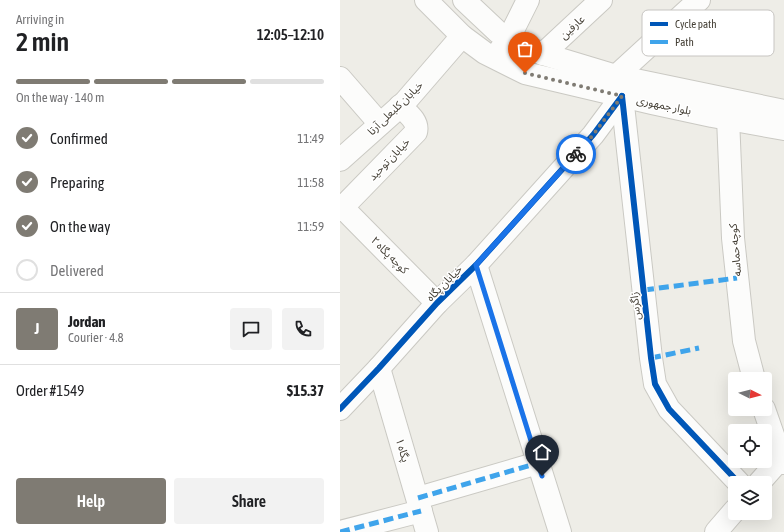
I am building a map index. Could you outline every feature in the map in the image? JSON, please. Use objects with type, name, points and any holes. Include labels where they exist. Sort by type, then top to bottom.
[{"type":"street","name":"بلوار جمهوری","points":[[426,0],[462,36],[485,53],[525,73],[784,111]]},
{"type":"street","name":"بلوار جمهوری","points":[[464,0],[498,32],[543,54],[618,86],[728,118],[784,129]]},
{"type":"street","points":[[494,58],[509,38],[528,0]]},
{"type":"street","name":"عارفین","points":[[543,54],[601,0]]},
{"type":"street","name":"خیابان پگاه","points":[[690,10],[699,0]]},
{"type":"street","name":"خیابان کلبعلی آرتا","points":[[340,160],[405,102],[462,36]]},
{"type":"street","name":"خیابان پگاه","points":[[340,409],[437,303],[476,265],[593,135],[618,86],[646,56]]},
{"type":"street","points":[[340,78],[380,124]]},
{"type":"street","name":"زاگرس","points":[[618,86],[655,384],[669,409],[732,476]]},
{"type":"street","name":"خیابان توحید","points":[[341,209],[416,132],[416,123],[400,106]]},
{"type":"street","name":"کوچه حماسه","points":[[728,118],[733,238],[744,341],[752,372]]},
{"type":"street","name":"کوچه پگاه ۲","points":[[341,209],[437,303]]},
{"type":"street","points":[[476,265],[560,532]]},
{"type":"street","name":"پگاه ۱","points":[[379,368],[427,532]]},
{"type":"street","points":[[766,416],[782,461],[766,476]]},
{"type":"street","points":[[340,532],[538,462]]},
{"type":"street","points":[[716,532],[728,518]]},
{"type":"marked path","points":[[644,290],[737,278]]},
{"type":"marked path","points":[[651,358],[699,348]]},
{"type":"marked path","points":[[418,498],[538,463]]},
{"type":"marked path","points":[[340,532],[421,511]]},
{"type":"cycle path","points":[[622,96],[655,384],[669,409],[732,476]]},
{"type":"cycle path","points":[[340,409],[437,303],[476,265],[593,135],[622,96]]},
{"type":"way so far","points":[[525,73],[622,96],[593,135],[576,154]]},
{"type":"route","points":[[542,476],[476,265],[576,154]]}]
